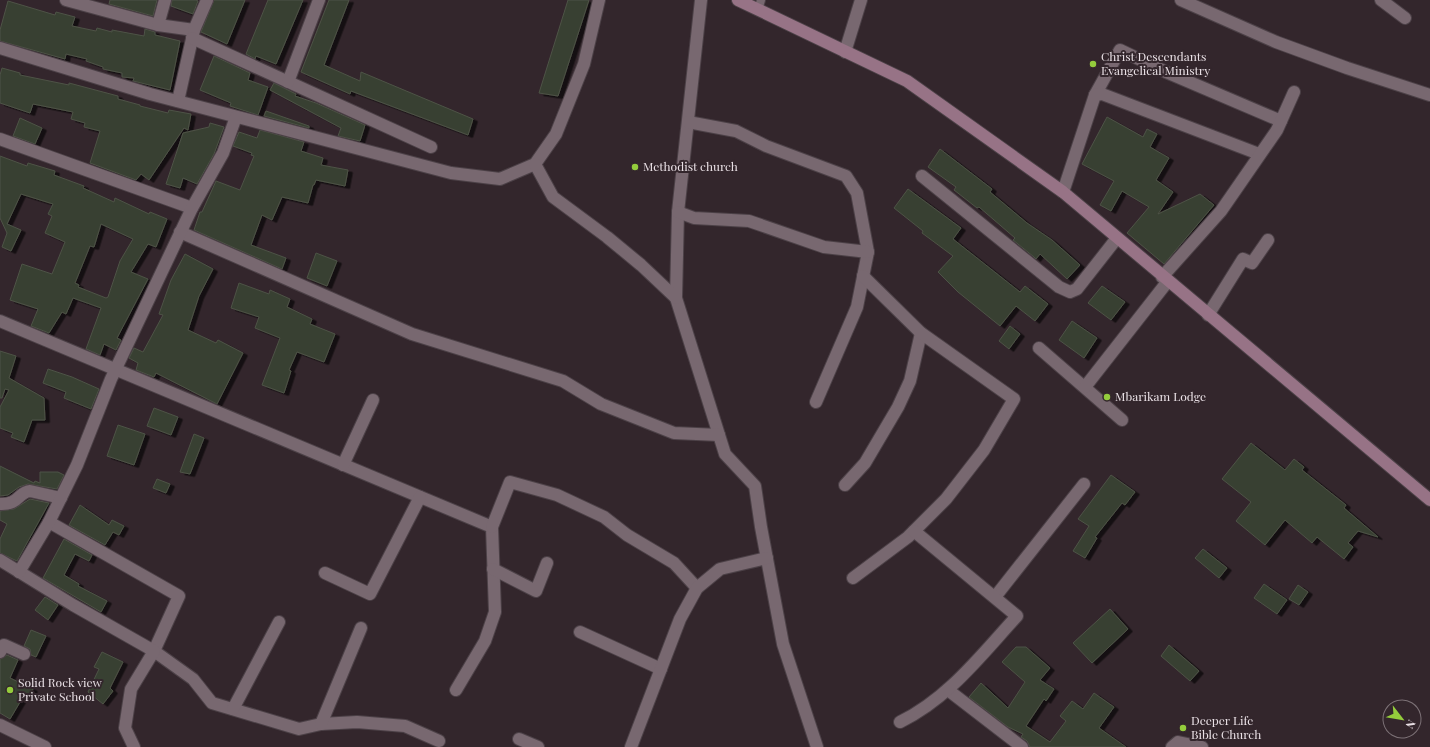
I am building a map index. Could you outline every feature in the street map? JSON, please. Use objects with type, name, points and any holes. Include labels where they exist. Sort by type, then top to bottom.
[{"type":"street","points":[[66,0],[193,34],[288,82],[431,147]]},
{"type":"street","points":[[158,25],[166,0]]},
{"type":"street","points":[[178,101],[193,34],[206,0]]},
{"type":"street","points":[[288,82],[319,0]]},
{"type":"street","points":[[0,48],[178,101],[451,173],[500,178],[535,164],[556,134],[584,64],[599,0]]},
{"type":"street","points":[[701,0],[678,212],[676,298],[725,454],[755,486],[783,644],[817,747]]},
{"type":"street","points":[[738,0],[760,5],[845,52],[907,81],[1062,192],[1430,500]]},
{"type":"street","points":[[845,52],[861,0]]},
{"type":"street","points":[[1181,0],[1276,42],[1346,68],[1430,95]]},
{"type":"street","points":[[1381,0],[1405,18]]},
{"type":"street","points":[[1062,192],[1095,95],[1120,50],[1166,72],[1281,122]]},
{"type":"street","points":[[1085,387],[1165,279],[1221,211],[1277,130],[1294,92]]},
{"type":"street","points":[[1095,95],[1102,94],[1259,154]]},
{"type":"street","points":[[19,572],[50,522],[77,465],[115,370],[180,232],[222,154],[236,117]]},
{"type":"street","points":[[688,122],[736,131],[766,146],[846,176],[857,193],[868,252],[857,307],[816,402]]},
{"type":"street","points":[[0,139],[192,208]]},
{"type":"street","points":[[535,164],[553,197],[607,236],[676,298]]},
{"type":"street","points":[[922,176],[1059,287],[1070,292],[1077,289],[1117,238]]},
{"type":"street","points":[[678,212],[694,218],[749,221],[824,247],[868,252]]},
{"type":"street","points":[[180,232],[412,334],[563,381],[601,404],[674,433],[719,435]]},
{"type":"street","points":[[1208,315],[1243,259],[1252,263],[1268,240]]},
{"type":"street","points":[[853,578],[914,531],[946,499],[984,450],[1014,399],[921,333],[863,276]]},
{"type":"street","points":[[0,321],[492,527]]},
{"type":"street","points":[[845,485],[865,463],[898,407],[910,381],[921,333]]},
{"type":"street","points":[[1039,348],[1122,420]]},
{"type":"street","points":[[343,465],[373,400]]},
{"type":"street","points":[[456,690],[485,641],[494,612],[492,527],[510,482],[557,495],[604,517],[627,535],[674,563],[697,588]]},
{"type":"street","points":[[995,597],[1084,484]]},
{"type":"street","points":[[0,504],[12,503],[26,491],[61,498]]},
{"type":"street","points":[[325,573],[370,594],[420,497]]},
{"type":"street","points":[[50,522],[179,596],[154,651],[131,689],[125,728],[134,747]]},
{"type":"street","points":[[900,722],[914,715],[955,684],[1017,616],[914,531]]},
{"type":"street","points":[[631,747],[680,619],[697,588],[720,569],[767,558]]},
{"type":"street","points":[[0,560],[73,605],[154,651],[193,679],[212,703],[300,729],[321,724],[357,722],[405,726],[439,741]]},
{"type":"street","points":[[493,569],[536,591],[547,563]]},
{"type":"street","points":[[233,709],[279,622]]},
{"type":"street","points":[[321,724],[361,628]]},
{"type":"street","points":[[580,632],[661,669]]},
{"type":"street","points":[[0,652],[4,645],[24,654]]},
{"type":"street","points":[[948,690],[1022,747]]},
{"type":"street","points":[[0,725],[45,747]]},
{"type":"street","points":[[519,738],[538,747]]},
{"type":"street","points":[[1172,747],[1178,742],[1202,747]]},
{"type":"building","points":[[110,0],[157,0],[153,16],[109,4]]},
{"type":"building","points":[[172,0],[198,1],[193,14],[171,6]]},
{"type":"building","points":[[214,0],[245,0],[227,44],[201,32]]},
{"type":"building","points":[[268,0],[303,0],[276,64],[256,56],[255,59],[246,54]]},
{"type":"building","points":[[329,0],[349,0],[324,65],[360,81],[361,72],[473,119],[468,135],[351,91],[350,94],[301,72]]},
{"type":"building","points":[[568,0],[589,0],[558,96],[539,93]]},
{"type":"building","points":[[8,1],[55,15],[56,12],[75,17],[72,26],[96,31],[97,28],[112,32],[112,30],[144,36],[145,29],[155,32],[155,35],[180,41],[170,90],[133,81],[134,78],[122,77],[122,73],[103,69],[103,67],[86,61],[87,59],[66,54],[65,59],[0,41],[0,30]]},
{"type":"building","points":[[214,56],[250,73],[248,80],[268,87],[258,115],[230,106],[231,103],[200,90]]},
{"type":"building","points":[[2,68],[20,73],[20,75],[69,85],[69,83],[118,96],[118,99],[168,113],[169,110],[191,114],[188,130],[184,128],[149,180],[141,174],[136,180],[90,163],[100,131],[84,127],[85,123],[71,119],[73,112],[33,104],[30,113],[0,103],[0,75]]},
{"type":"building","points":[[274,83],[296,94],[295,96],[316,103],[365,125],[360,141],[338,136],[341,128],[270,90]]},
{"type":"building","points":[[266,111],[309,126],[309,128],[264,116]]},
{"type":"building","points":[[1107,117],[1143,137],[1147,129],[1157,134],[1150,147],[1169,158],[1156,180],[1173,192],[1158,214],[1200,194],[1214,205],[1164,264],[1127,233],[1149,207],[1122,191],[1111,211],[1100,205],[1114,181],[1082,164]]},
{"type":"building","points":[[20,118],[42,128],[35,144],[13,136]]},
{"type":"building","points":[[210,123],[224,127],[214,154],[197,184],[183,178],[180,188],[166,184],[183,133],[209,127]]},
{"type":"building","points":[[260,130],[304,142],[301,151],[323,158],[321,165],[348,170],[345,186],[316,180],[308,203],[282,197],[272,220],[262,215],[251,245],[286,258],[282,269],[194,230],[200,212],[202,212],[216,181],[240,190],[254,156],[251,155],[252,153],[233,146],[239,132],[257,138]]},
{"type":"building","points":[[940,149],[992,189],[990,192],[1027,223],[1052,240],[1080,265],[1067,279],[1040,254],[1036,259],[1013,240],[1015,238],[979,207],[977,208],[954,190],[956,187],[928,167]]},
{"type":"building","points":[[0,156],[27,166],[28,163],[55,171],[54,175],[84,186],[83,188],[114,202],[115,198],[149,214],[150,212],[167,219],[156,247],[148,244],[131,272],[148,279],[117,338],[121,340],[116,350],[104,344],[100,355],[86,349],[101,308],[73,298],[66,314],[62,312],[49,333],[31,326],[38,309],[10,300],[22,264],[52,274],[65,242],[45,233],[52,216],[48,214],[53,204],[21,194],[7,224],[21,230],[11,251],[2,247],[7,233],[0,218]],"holes":[[[101,224],[133,239],[120,261],[108,297],[106,298],[78,287],[79,285],[75,283],[90,246],[94,247]]]},
{"type":"building","points":[[908,189],[961,228],[953,239],[1020,292],[1025,286],[1048,304],[1035,321],[1016,306],[1000,326],[958,292],[938,272],[953,256],[922,233],[923,231],[894,208]]},
{"type":"building","points":[[316,253],[337,261],[327,286],[307,278]]},
{"type":"building","points":[[185,254],[213,269],[199,296],[188,330],[216,343],[218,340],[243,353],[217,404],[156,373],[154,377],[136,370],[138,363],[129,358],[134,348],[143,352],[163,315],[159,314],[171,280]]},
{"type":"building","points":[[239,283],[269,294],[270,290],[290,299],[287,307],[312,319],[310,324],[335,334],[324,362],[297,352],[289,370],[291,371],[284,393],[262,385],[280,338],[255,328],[259,317],[231,308]]},
{"type":"building","points":[[1102,286],[1125,302],[1111,320],[1088,303]]},
{"type":"building","points":[[1072,321],[1097,338],[1084,358],[1059,340]]},
{"type":"building","points":[[1010,326],[1020,334],[1009,349],[999,341]]},
{"type":"building","points":[[0,351],[16,356],[9,378],[44,398],[45,420],[32,420],[24,442],[11,437],[13,433],[0,428],[0,407],[9,390],[5,389],[2,398],[0,398]]},
{"type":"building","points":[[48,369],[72,377],[99,389],[91,409],[64,398],[66,392],[43,383]]},
{"type":"building","points":[[154,408],[178,417],[171,435],[147,426]]},
{"type":"building","points":[[118,425],[145,434],[134,465],[107,456]]},
{"type":"building","points":[[194,434],[204,438],[190,474],[180,472]]},
{"type":"building","points":[[1251,443],[1285,470],[1294,459],[1304,467],[1302,470],[1346,505],[1344,508],[1378,537],[1358,531],[1348,543],[1353,547],[1344,559],[1317,537],[1312,543],[1285,520],[1265,545],[1236,521],[1251,502],[1222,479]]},
{"type":"building","points":[[0,466],[34,483],[35,481],[40,483],[40,472],[58,472],[64,475],[57,489],[28,484],[19,487],[8,495],[0,496]]},
{"type":"building","points":[[1111,475],[1135,492],[1125,505],[1122,503],[1095,537],[1097,538],[1085,558],[1073,551],[1089,526],[1078,519]]},
{"type":"building","points":[[157,479],[170,484],[166,493],[153,488]]},
{"type":"building","points":[[30,499],[49,503],[17,561],[0,553],[0,539],[7,524],[0,520],[0,511],[14,509]]},
{"type":"building","points":[[80,505],[109,525],[112,520],[124,526],[119,535],[113,532],[105,545],[69,525]]},
{"type":"building","points":[[64,539],[92,555],[89,561],[75,554],[64,575],[79,584],[78,586],[107,601],[101,612],[43,578]]},
{"type":"building","points":[[1203,549],[1227,568],[1219,578],[1195,558]]},
{"type":"building","points":[[1264,584],[1287,600],[1277,614],[1254,598]]},
{"type":"building","points":[[1298,585],[1308,592],[1299,605],[1289,599]]},
{"type":"building","points":[[45,597],[58,605],[48,620],[35,610]]},
{"type":"building","points":[[1110,609],[1128,629],[1092,663],[1073,643]]},
{"type":"building","points":[[31,630],[46,636],[36,657],[31,655],[30,649],[24,646]]},
{"type":"building","points":[[1169,645],[1199,671],[1190,681],[1161,656]]},
{"type":"building","points":[[1016,647],[1026,647],[1050,668],[1040,680],[1054,689],[1046,701],[1044,699],[1026,726],[1050,742],[1066,721],[1060,716],[1072,701],[1083,709],[1094,693],[1114,707],[1099,728],[1126,747],[1030,747],[1027,741],[1021,737],[1023,734],[1008,727],[969,697],[981,683],[1008,708],[1025,682],[1002,662]]},
{"type":"building","points":[[102,652],[123,662],[110,688],[113,691],[103,704],[88,692],[99,669],[94,667]]},
{"type":"building","points":[[7,655],[18,660],[10,678],[33,689],[28,699],[23,697],[10,719],[0,713],[0,659]]},
{"type":"place","name":"Christ Descendants Evangelical Ministry","points":[[1093,64]]},
{"type":"place","name":"Methodist church","points":[[635,167]]},
{"type":"place","name":"Mbarikam Lodge","points":[[1107,397]]},
{"type":"place","name":"Solid Rock view Private School","points":[[10,690]]},
{"type":"place","name":"Deeper Life Bible Church","points":[[1183,728]]}]
